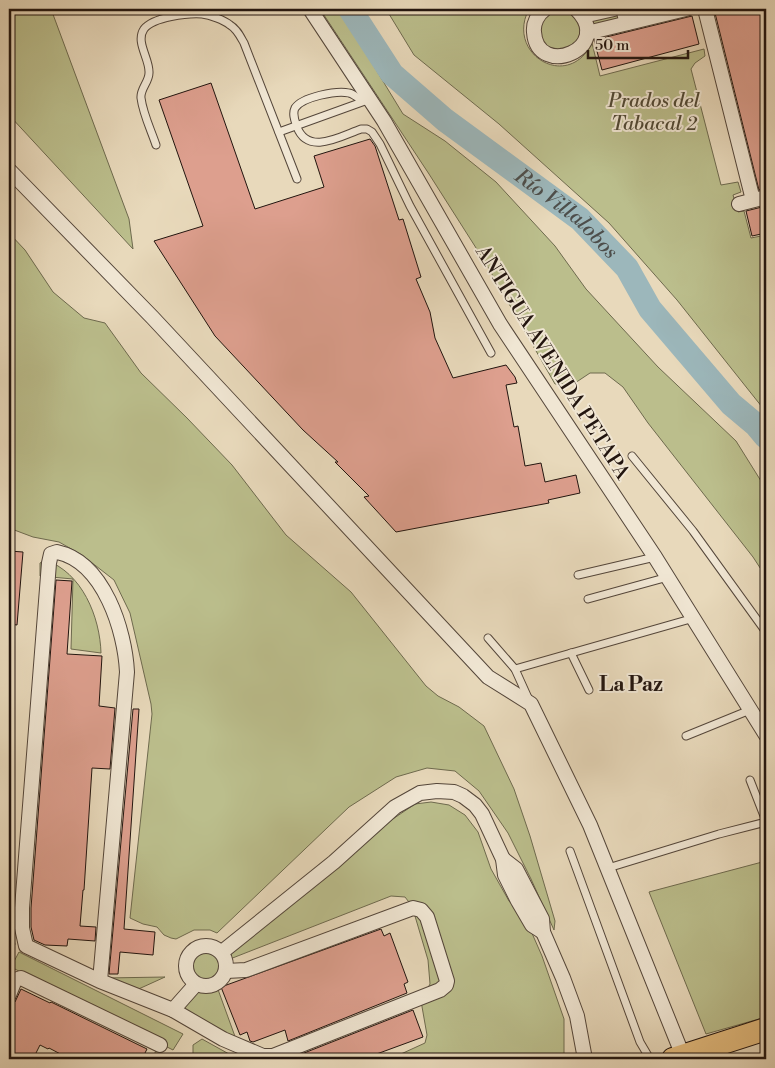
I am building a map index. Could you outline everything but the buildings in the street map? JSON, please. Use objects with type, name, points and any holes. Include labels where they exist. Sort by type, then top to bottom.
[{"type":"main road","points":[[678,1058],[766,1029]]},
{"type":"street","name":"ANTIGUA AVENIDA PETAPA","points":[[310,9],[500,324],[655,557],[750,710],[764,728]]},
{"type":"street","points":[[545,9],[537,18],[534,34],[536,42],[541,49],[556,57],[572,54],[584,42],[587,34],[586,24],[579,13],[614,9]]},
{"type":"street","points":[[623,9],[627,23]]},
{"type":"street","points":[[587,34],[686,9]]},
{"type":"street","points":[[705,9],[753,200]]},
{"type":"street","points":[[9,170],[153,318],[488,677],[530,704],[590,826],[608,868],[678,1058]]},
{"type":"street","points":[[100,981],[128,672],[126,654],[117,619],[110,602],[100,586],[86,570],[73,558],[57,552],[51,554],[47,575],[26,855],[22,928],[26,946],[100,981],[173,1010],[223,1039],[263,1056],[272,1056],[440,990],[446,985],[447,981],[427,917],[421,910],[413,908],[246,970],[226,972]]},
{"type":"street","points":[[222,952],[334,862],[395,807],[420,793],[428,791],[454,792],[468,799],[482,814],[503,859],[505,875],[518,901],[532,925],[543,932],[571,998],[585,1059]]},
{"type":"street","points":[[211,946],[222,952],[226,958],[226,972],[224,978],[214,985],[202,986],[196,984],[187,974],[186,968],[189,955],[198,947],[211,946]]},
{"type":"street","points":[[9,995],[15,980],[21,978],[160,1045]]},
{"type":"street","points":[[173,1010],[196,984]]},
{"type":"lane","points":[[156,145],[141,100],[141,91],[149,73],[149,66],[142,48],[142,34],[152,23],[186,14],[204,14],[229,24],[236,30],[244,43],[297,179]]},
{"type":"lane","points":[[366,100],[349,93],[330,93],[307,99],[298,105],[293,113],[296,126],[303,138],[321,143],[361,129],[367,129],[372,132],[491,354]]},
{"type":"lane","points":[[279,132],[366,100]]},
{"type":"lane","points":[[632,456],[693,531],[766,632]]},
{"type":"lane","points":[[578,575],[655,557]]},
{"type":"lane","points":[[588,599],[668,577]]},
{"type":"lane","points":[[515,669],[694,618]]},
{"type":"lane","points":[[488,638],[515,669],[530,704]]},
{"type":"lane","points":[[570,653],[589,690]]},
{"type":"lane","points":[[686,736],[750,710]]},
{"type":"lane","points":[[608,868],[766,821],[750,780]]},
{"type":"lane","points":[[570,851],[640,1042],[650,1059]]},
{"type":"green space","points":[[9,9],[51,9],[129,219],[133,249],[9,115]]},
{"type":"green space","points":[[320,9],[339,9],[403,114],[445,141],[496,182],[555,246],[586,289],[658,367],[736,441],[766,489],[766,577],[753,557],[648,423],[623,387],[605,373],[590,373],[575,383],[555,384],[485,262]]},
{"type":"green space","name":"Prados del Tabacal 2","points":[[386,9],[529,9],[524,25],[525,40],[532,52],[542,61],[555,66],[569,65],[581,57],[592,43],[600,76],[704,49],[705,56],[695,63],[691,69],[721,185],[738,182],[741,192],[733,195],[738,212],[744,211],[751,238],[766,235],[766,412],[677,300],[609,223],[499,124],[414,55]]},
{"type":"green space","points":[[550,9],[571,9],[584,31],[572,52],[541,46],[537,22]]},
{"type":"green space","points":[[614,9],[686,9],[587,33],[583,16]]},
{"type":"green space","points":[[9,233],[25,250],[53,292],[84,318],[105,323],[141,373],[232,465],[286,535],[351,592],[426,686],[484,726],[514,789],[555,921],[554,930],[508,833],[479,791],[455,771],[427,768],[396,777],[349,807],[217,933],[210,930],[194,930],[176,939],[164,935],[157,927],[143,924],[130,918],[152,714],[151,704],[130,613],[114,580],[82,555],[59,542],[33,537],[9,528]]},
{"type":"green space","points":[[45,560],[58,566],[73,579],[40,576],[40,563]]},
{"type":"green space","points":[[73,579],[79,585],[93,611],[100,639],[101,653],[71,649]]},
{"type":"green space","points":[[431,802],[449,805],[465,815],[478,832],[491,869],[509,901],[527,922],[542,956],[564,1019],[564,1059],[390,1059],[425,1043],[427,1035],[421,1001],[430,984],[428,960],[412,906],[405,897],[391,896],[230,959],[229,949],[381,827],[415,804]]},
{"type":"green space","points":[[766,861],[766,1017],[706,1034],[649,892]]},
{"type":"green space","points":[[9,921],[15,944],[9,962]]},
{"type":"green space","points":[[208,948],[222,952],[228,962],[226,974],[216,984],[237,1042],[185,1012],[184,1006],[190,995],[215,985],[204,984],[197,980],[191,970],[197,954]]},
{"type":"green space","points":[[19,952],[183,1034],[173,1050],[11,967]]},
{"type":"green space","points":[[165,977],[132,992],[105,978]]},
{"type":"green space","points":[[202,1039],[238,1059],[198,1059],[193,1057],[193,1045]]},
{"type":"green space","points":[[156,1051],[179,1059],[151,1059]]},
{"type":"waterway","name":"Río Villalobos","points":[[350,9],[392,74],[445,120],[580,219],[627,268],[650,309],[731,404],[756,425],[766,437]]},
{"type":"district","name":"La Paz","points":[[631,684]]}]
